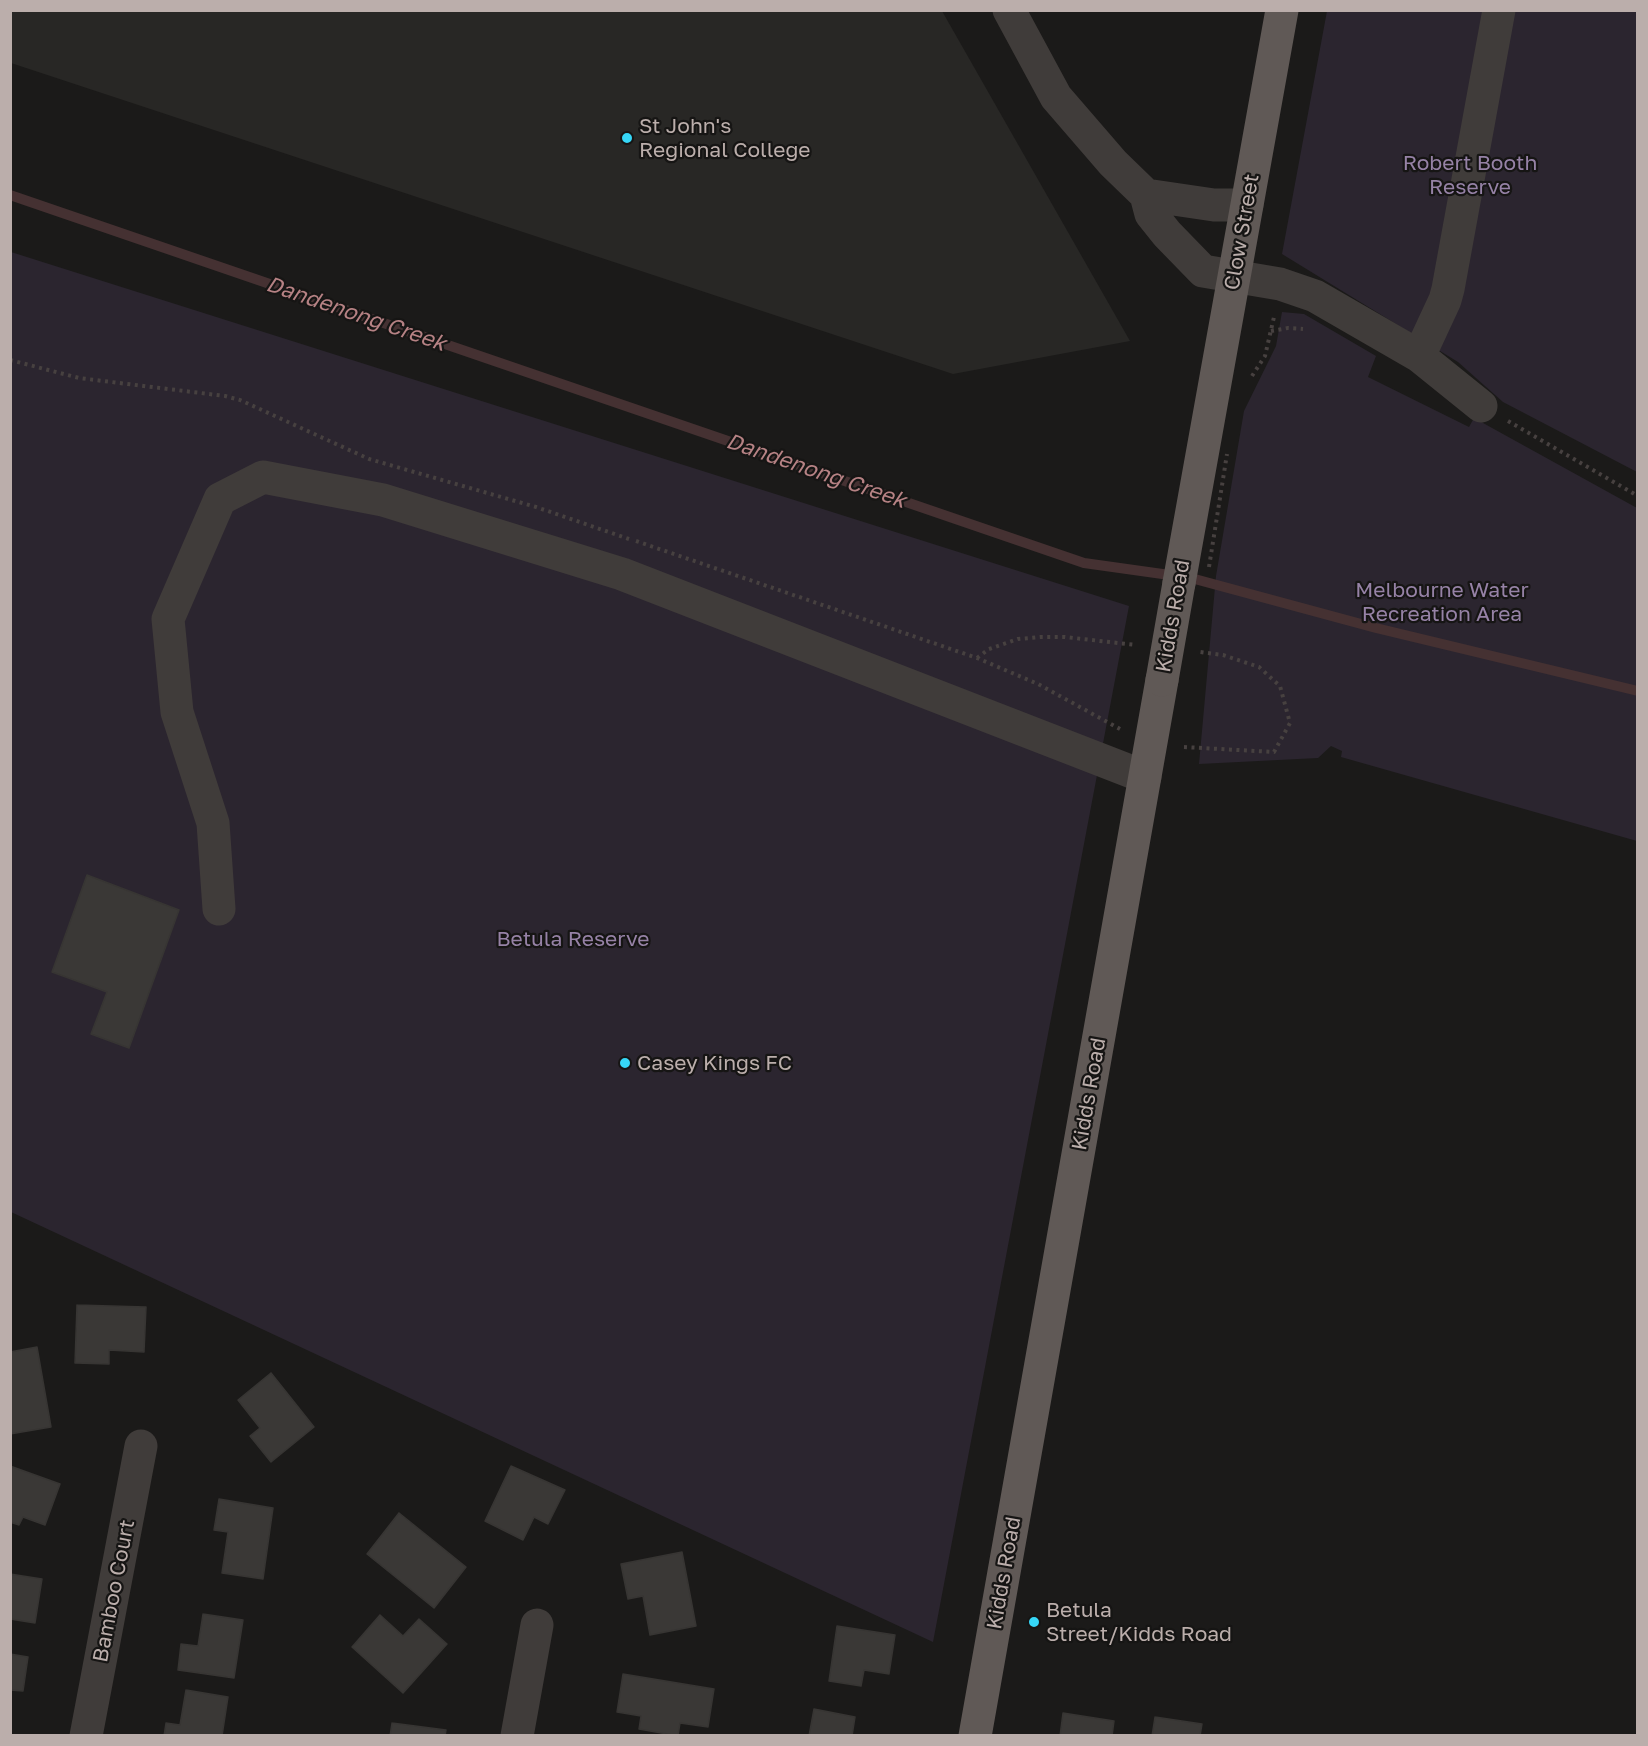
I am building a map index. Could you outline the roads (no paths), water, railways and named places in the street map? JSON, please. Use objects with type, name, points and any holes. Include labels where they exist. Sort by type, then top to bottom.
[{"type":"main road","name":"Clow Street","points":[[1219,451],[1234,276],[1282,10]]},
{"type":"main road","name":"Kidds Road","points":[[975,1736],[1162,680],[1219,451]]},
{"type":"street","points":[[1009,10],[1056,98],[1113,163],[1146,195],[1151,214],[1203,271],[1280,284],[1315,296],[1419,356],[1481,406]]},
{"type":"street","points":[[1419,356],[1448,290],[1499,10]]},
{"type":"street","points":[[1146,195],[1214,205],[1247,205]]},
{"type":"street","points":[[219,909],[213,823],[177,712],[168,620],[220,498],[263,477],[383,500],[622,574],[1145,777]]},
{"type":"street","name":"Bamboo Court","points":[[86,1736],[141,1446]]},
{"type":"street","points":[[517,1736],[537,1625]]},
{"type":"waterway","name":"Dandenong Creek","points":[[10,195],[1084,563],[1191,578],[1376,628],[1638,691]]},
{"type":"place","name":"St John's Regional College","points":[[627,138]]},
{"type":"place","name":"Casey Kings FC","points":[[625,1063]]},
{"type":"place","name":"Betula Street/Kidds Road","points":[[1034,1622]]},
{"type":"park label","name":"Robert Booth Reserve","points":[[1470,175]]},
{"type":"park label","name":"Melbourne Water Recreation Area","points":[[1442,602]]},
{"type":"park label","name":"Betula Reserve","points":[[573,939]]}]
